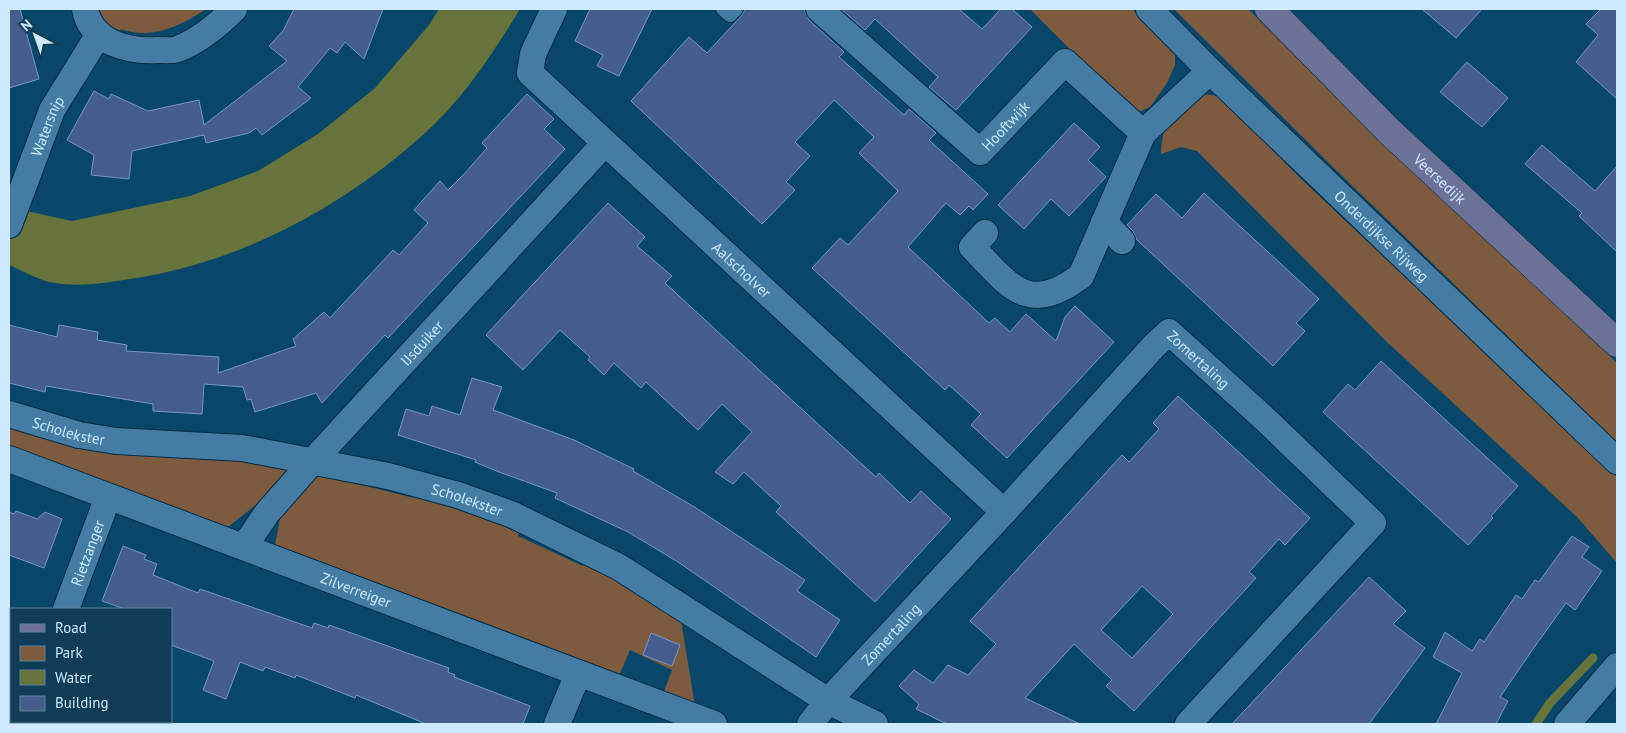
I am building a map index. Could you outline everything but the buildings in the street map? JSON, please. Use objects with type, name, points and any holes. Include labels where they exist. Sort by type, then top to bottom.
[{"type":"main road","name":"Veersedijk","points":[[1269,9],[1389,131],[1617,343]]},
{"type":"street","points":[[85,9],[87,18],[99,34],[118,46],[139,51],[176,49],[215,28],[234,9]]},
{"type":"street","name":"Aalscholver","points":[[554,9],[533,54],[530,73],[1004,512]]},
{"type":"street","name":"Hooftwijk","points":[[819,9],[980,152],[1065,62],[1144,133]]},
{"type":"street","name":"Onderdijkse Rijweg","points":[[1149,9],[1210,71],[1617,461]]},
{"type":"street","name":"Watersnip","points":[[9,225],[52,110],[99,34]]},
{"type":"street","points":[[985,233],[972,247],[1012,287],[1032,296],[1063,290],[1081,276],[1144,133],[1210,71]]},
{"type":"street","name":"IJsduiker","points":[[244,547],[267,513],[312,462],[605,143]]},
{"type":"street","points":[[1104,222],[1122,241]]},
{"type":"street","name":"Zomertaling","points":[[810,724],[828,701],[1004,512],[1154,346],[1169,332],[1267,421],[1373,523],[1188,724]]},
{"type":"street","name":"Scholekster","points":[[9,414],[79,435],[116,442],[242,448],[388,476],[458,496],[513,515],[619,567],[828,701],[876,724]]},
{"type":"street","name":"Zilverreiger","points":[[9,459],[708,723]]},
{"type":"street","name":"Rietzanger","points":[[66,608],[108,497]]},
{"type":"street","points":[[1566,724],[1617,666]]},
{"type":"street","points":[[557,724],[578,674]]},
{"type":"lane","points":[[723,9],[730,15],[736,9]]},
{"type":"green space","points":[[99,9],[206,9],[166,30],[144,33],[121,29],[117,38],[107,26]]},
{"type":"green space","points":[[1030,9],[1132,9],[1175,50],[1175,65],[1167,83],[1150,107],[1130,116],[1122,102]]},
{"type":"green space","points":[[1174,9],[1248,9],[1376,136],[1617,363],[1617,442],[1336,170]]},
{"type":"green space","points":[[1202,94],[1220,96],[1297,175],[1617,477],[1617,563],[1577,517],[1387,342],[1197,151],[1181,147],[1161,154],[1164,134],[1172,118]]},
{"type":"green space","points":[[9,421],[282,464],[288,471],[261,501],[224,530],[9,445]]},
{"type":"green space","points":[[323,470],[342,480],[414,498],[418,492],[520,527],[518,536],[583,566],[588,559],[680,614],[695,706],[663,694],[672,670],[630,650],[619,676],[275,545],[280,518]]},
{"type":"water","points":[[439,9],[520,9],[476,75],[452,106],[424,134],[392,161],[359,186],[324,208],[249,246],[171,271],[130,279],[74,285],[55,283],[32,276],[9,265],[9,204],[31,212],[72,221],[190,196],[258,171],[318,134],[375,88],[429,25]]},
{"type":"waterway","points":[[1536,724],[1550,703],[1593,658]]}]
